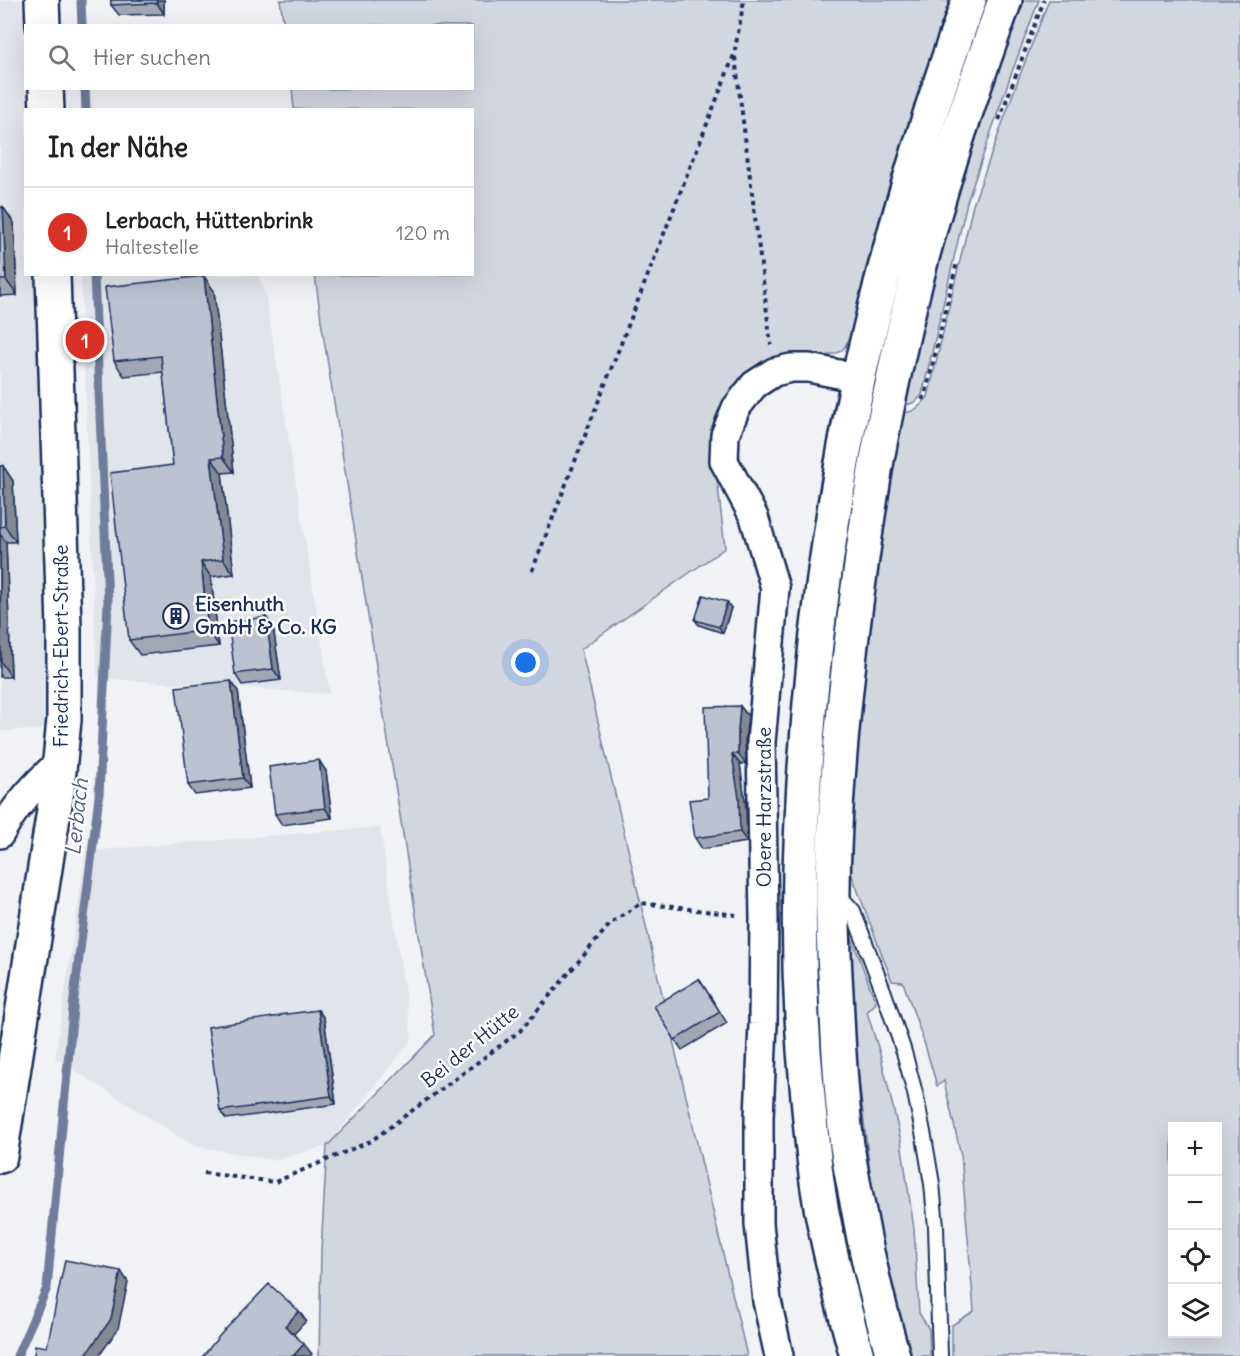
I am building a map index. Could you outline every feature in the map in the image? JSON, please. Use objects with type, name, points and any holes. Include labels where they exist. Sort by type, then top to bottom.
[{"type":"main road","points":[[42,0],[43,24]]},
{"type":"main road","points":[[856,1356],[822,1212],[813,1154],[804,1057],[799,887],[804,770],[812,682],[831,530],[858,378],[908,182],[969,0]]},
{"type":"main road","points":[[892,1356],[864,1241],[848,1148],[838,1051],[833,888],[838,772],[846,684],[877,458],[915,285],[942,186],[975,82],[1005,0]]},
{"type":"main road","points":[[46,90],[47,108]]},
{"type":"main road","name":"Friedrich-Ebert-Straße","points":[[0,1156],[60,762],[64,720],[64,628],[53,276]]},
{"type":"street","name":"Obere Harzstraße","points":[[778,1356],[767,1300],[759,1224],[764,918],[761,742],[775,588],[754,517],[724,461],[725,435],[736,408],[754,385],[774,372],[791,368],[809,368],[858,378]]},
{"type":"street","points":[[0,834],[22,799],[60,762]]},
{"type":"lane","points":[[833,888],[853,911],[884,993],[915,1093],[932,1184],[936,1227],[940,1356]]},
{"type":"path","points":[[532,571],[735,54],[744,0]]},
{"type":"path","points":[[999,121],[1044,0]]},
{"type":"path","points":[[735,54],[774,372]]},
{"type":"path","points":[[925,396],[957,260]]},
{"type":"path","name":"Bei der Hütte","points":[[204,1173],[275,1182],[371,1142],[520,1031],[611,923],[641,903],[764,918]]},
{"type":"shaded area","points":[[0,0],[22,0],[24,90],[26,90],[27,108],[24,108],[24,276],[35,276],[48,729],[0,731]]},
{"type":"shaded area","points":[[280,0],[951,0],[894,168],[846,344],[842,350],[831,355],[788,356],[715,460],[725,548],[581,649],[747,1356],[319,1356],[321,1251],[327,1146],[435,1035],[315,276],[474,276],[474,108],[294,108],[292,90],[474,90],[474,24],[284,24]]},
{"type":"shaded area","points":[[1023,0],[1039,0],[967,202],[922,395],[915,402],[904,406],[932,286],[965,168],[993,78]]},
{"type":"shaded area","points":[[1049,0],[1240,0],[1240,1356],[952,1356],[952,1325],[974,1311],[961,1155],[944,1081],[937,1086],[903,982],[892,981],[848,865],[862,680],[881,531],[901,413],[913,410],[928,397],[973,205]]},
{"type":"shaded area","points":[[81,276],[258,276],[266,298],[330,694],[97,678]]},
{"type":"shaded area","points":[[380,827],[412,1039],[327,1146],[274,1160],[194,1146],[55,1058],[86,851]]},
{"type":"shaded area","points":[[850,933],[876,1003],[867,1012],[881,1057],[901,1141],[914,1229],[919,1313],[929,1329],[930,1356],[909,1356],[895,1308],[880,1236],[855,1048]]},
{"type":"building","points":[[111,0],[157,0],[157,3],[111,5]]},
{"type":"building","points":[[3,207],[6,280],[0,280],[0,208]]},
{"type":"building","points":[[204,276],[223,457],[211,458],[223,559],[201,562],[208,630],[129,640],[110,473],[173,465],[161,356],[114,361],[105,287]]},
{"type":"building","points":[[0,466],[3,466],[5,526],[0,527]]},
{"type":"building","points":[[703,595],[727,602],[719,627],[695,620]]},
{"type":"building","points":[[266,617],[273,669],[235,674],[228,622]]},
{"type":"building","points":[[231,681],[243,778],[188,785],[176,687]]},
{"type":"building","points":[[740,706],[738,754],[732,754],[739,798],[740,832],[695,838],[689,800],[708,798],[705,707]]},
{"type":"building","points":[[319,760],[325,808],[275,814],[269,767]]},
{"type":"building","points":[[699,979],[720,1012],[675,1040],[654,1006]]},
{"type":"building","points":[[318,1010],[331,1096],[220,1111],[208,1027]]},
{"type":"building","points":[[65,1260],[121,1271],[111,1319],[85,1356],[34,1356],[35,1345],[47,1347]]},
{"type":"building","points":[[269,1284],[299,1311],[285,1326],[304,1344],[293,1356],[203,1356],[221,1334]]},
{"type":"waterway","name":"Lerbach","points":[[81,0],[82,24]]},
{"type":"waterway","name":"Lerbach","points":[[85,90],[86,108]]},
{"type":"waterway","name":"Lerbach","points":[[17,1356],[47,1288],[74,998],[99,796],[108,602],[94,276]]},
{"type":"place","name":"Lerbach, Hüttenbrink","points":[[85,340]]},
{"type":"place","name":"Eisenhuth GmbH & Co. KG","points":[[176,616]]}]
